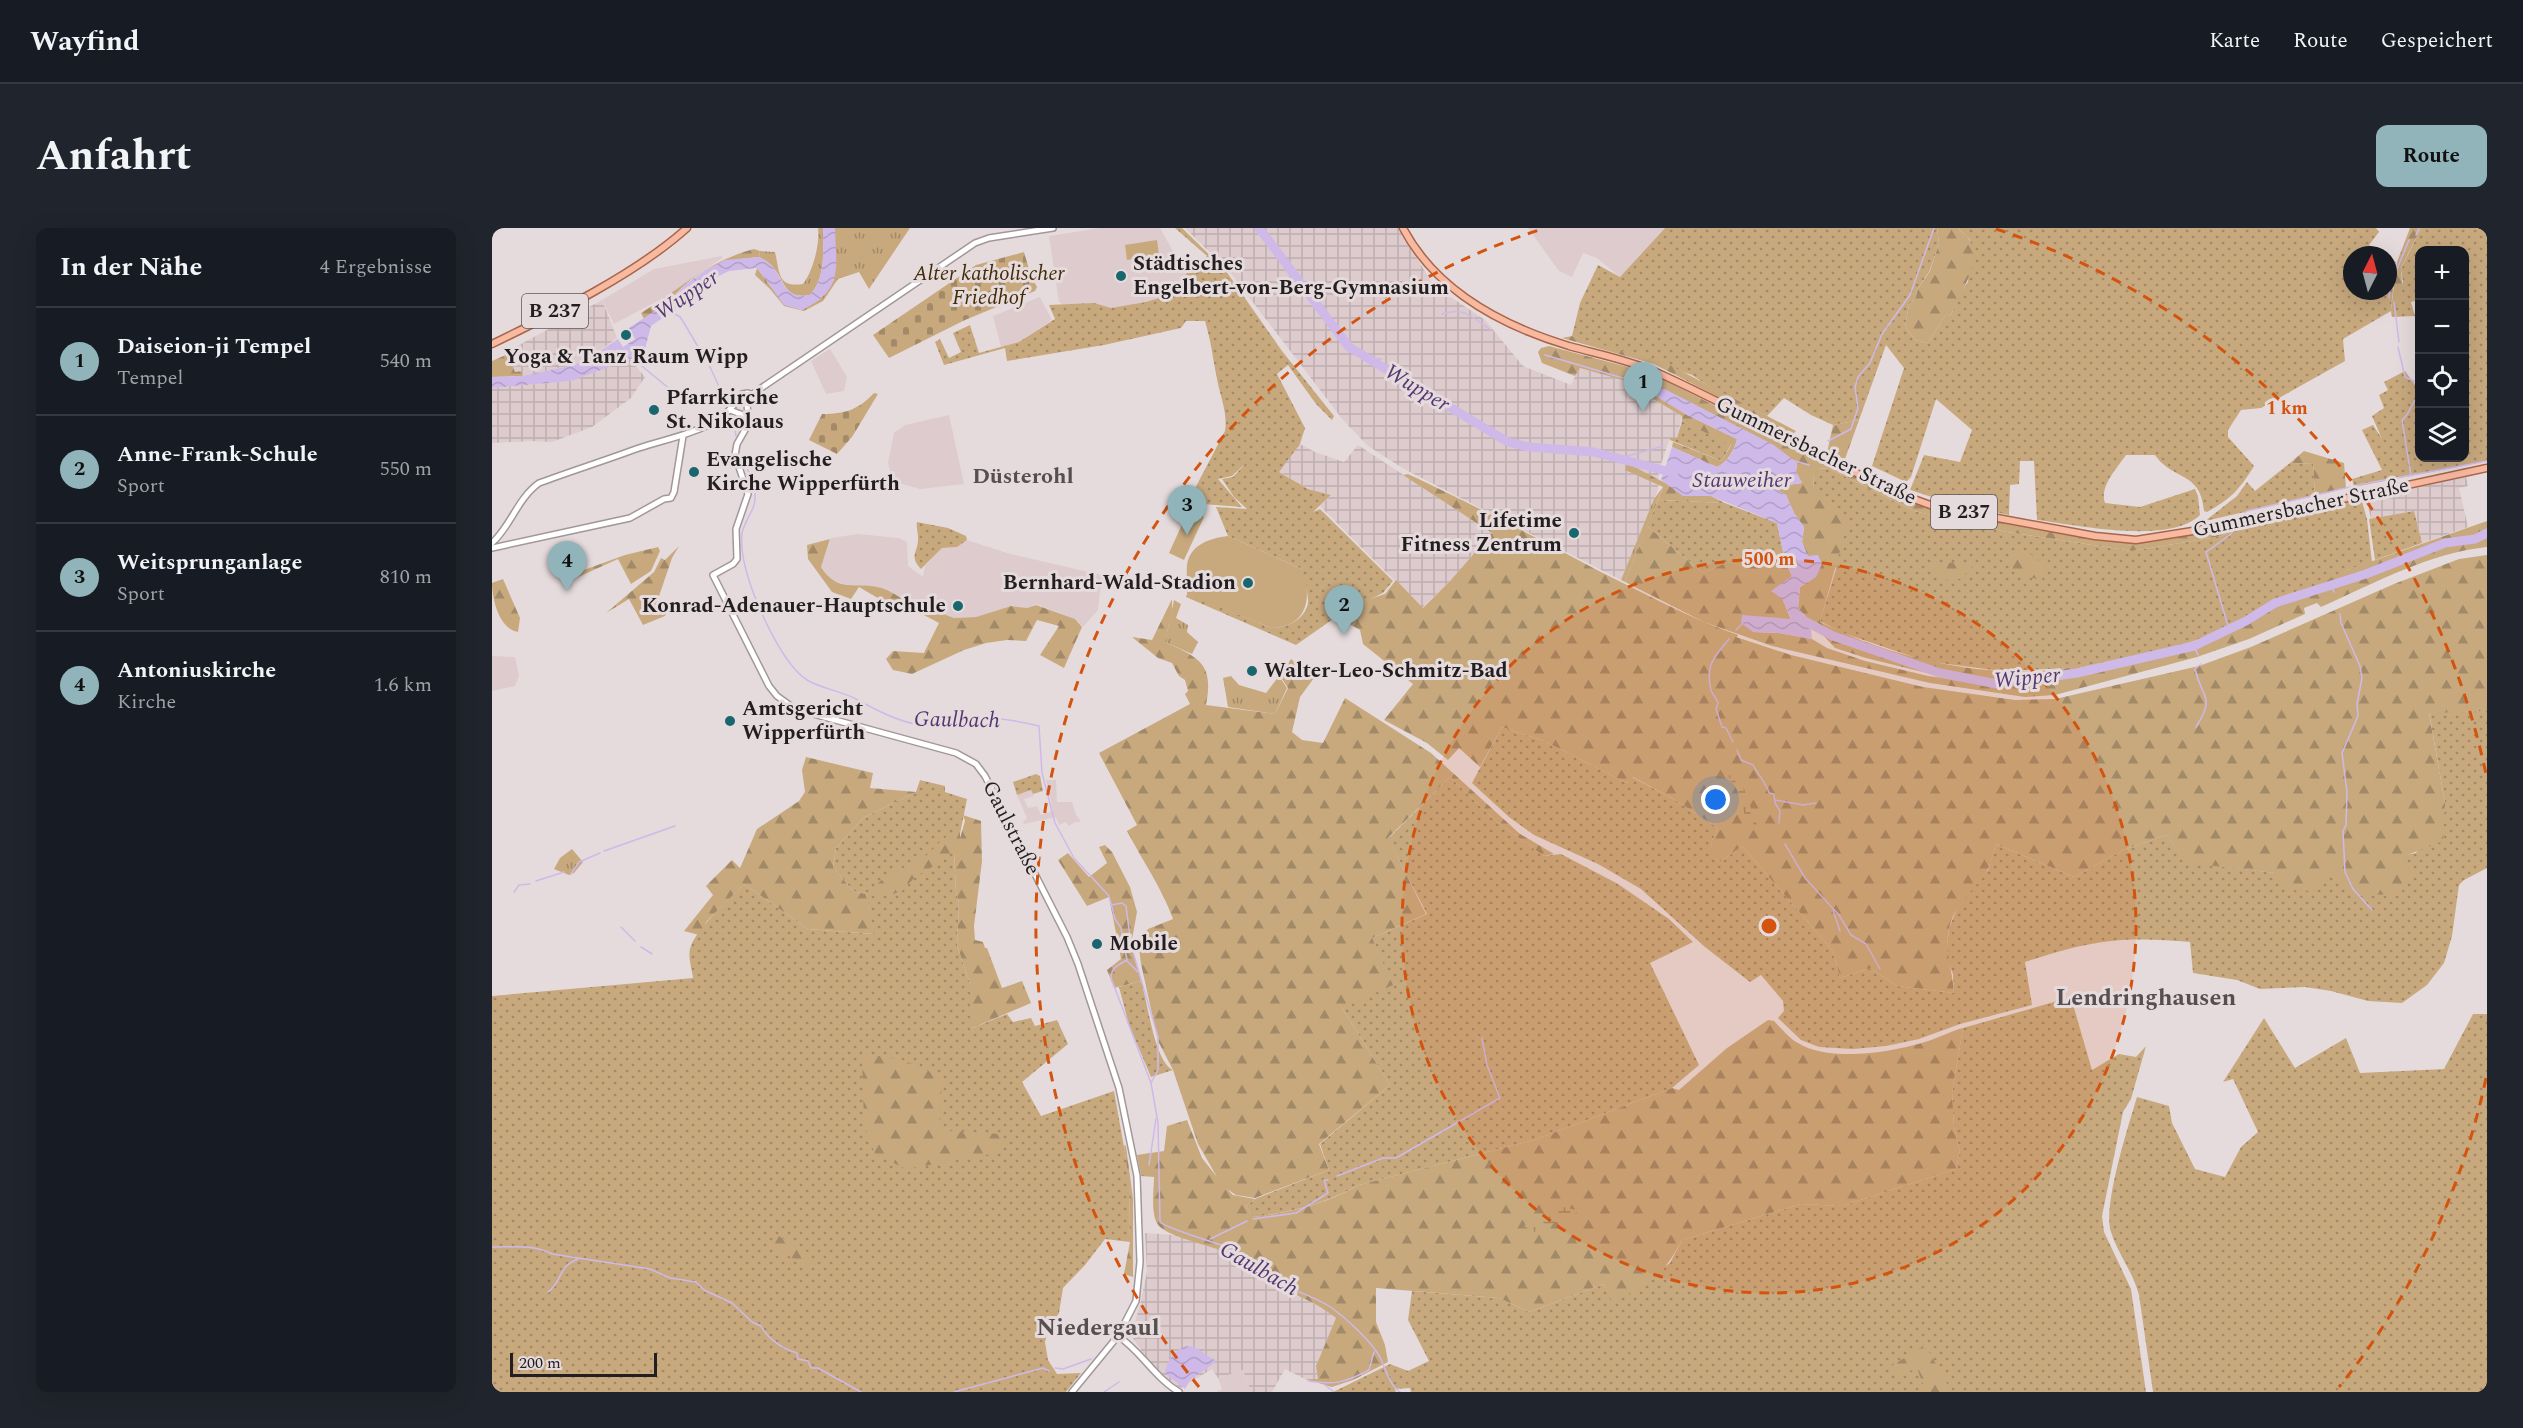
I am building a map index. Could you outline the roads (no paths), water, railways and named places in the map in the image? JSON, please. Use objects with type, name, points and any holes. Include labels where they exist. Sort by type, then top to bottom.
[{"type":"main road","name":"B 237","points":[[492,344],[618,276],[661,249],[687,228]]},
{"type":"main road","points":[[751,395],[975,243],[989,238],[1053,228]]},
{"type":"main road","name":"Gummersbacher Straße","points":[[1403,228],[1433,271],[1483,310],[1533,334],[1654,371],[1892,491],[1933,506],[2095,536],[2136,540],[2188,532],[2487,468]]},
{"type":"main road","points":[[492,543],[498,538],[519,502],[539,483],[680,438],[711,424],[740,401],[744,393],[751,395]]},
{"type":"main road","points":[[747,405],[752,401],[751,395]]},
{"type":"main road","points":[[740,401],[747,405]]},
{"type":"main road","points":[[747,405],[748,423]]},
{"type":"main road","points":[[730,410],[743,414],[748,423]]},
{"type":"main road","name":"Gaulstraße","points":[[748,423],[735,451],[736,464],[746,483],[748,494],[736,529],[738,555],[733,564],[713,575],[769,686],[784,702],[807,713],[956,753],[976,764],[985,776],[1060,921],[1078,963],[1119,1088],[1137,1176],[1139,1280],[1133,1307],[1118,1336],[1072,1392]]},
{"type":"main road","points":[[492,548],[613,520],[618,521],[664,499],[671,498],[674,492],[680,438]]},
{"type":"main road","points":[[498,538],[502,546]]},
{"type":"main road","points":[[1118,1336],[1125,1340],[1155,1374],[1179,1392]]},
{"type":"water","points":[[823,228],[835,228],[835,276],[825,294],[802,310],[784,305],[757,268],[729,271],[691,292],[677,308],[651,326],[645,349],[631,359],[571,381],[492,388],[492,377],[522,376],[574,365],[618,339],[623,347],[635,339],[629,328],[668,302],[686,284],[725,260],[759,257],[771,265],[789,292],[801,296],[810,295],[821,272]]},
{"type":"water","name":"Stauweiher","points":[[1647,380],[1774,445],[1797,463],[1796,472],[1802,483],[1788,485],[1770,476],[1767,485],[1786,495],[1794,513],[1804,527],[1802,542],[1808,556],[1818,555],[1822,564],[1816,577],[1800,587],[1798,608],[1810,622],[1812,639],[1779,633],[1753,632],[1741,623],[1742,615],[1791,619],[1783,600],[1771,591],[1792,576],[1785,561],[1777,523],[1711,496],[1683,496],[1661,480],[1672,447],[1717,467],[1730,456],[1737,439],[1687,415],[1644,389]]},
{"type":"water","points":[[1187,1346],[1217,1361],[1190,1380],[1185,1389],[1165,1373],[1172,1356]]},
{"type":"waterway","name":"Wupper","points":[[1259,228],[1349,347],[1508,442],[1529,447],[1594,452],[1674,473]]},
{"type":"waterway","points":[[1828,441],[1851,429],[1858,408],[1855,387],[1858,377],[1870,363],[1882,334],[1910,295],[1934,228]]},
{"type":"waterway","points":[[2416,235],[2419,228]]},
{"type":"waterway","points":[[2397,269],[2409,240]]},
{"type":"waterway","points":[[2394,302],[2399,342]]},
{"type":"waterway","name":"Gaulbach","points":[[670,311],[680,317],[684,323],[710,367],[722,393]]},
{"type":"waterway","points":[[1442,314],[1463,312],[1491,330]]},
{"type":"waterway","points":[[2398,347],[2405,377],[2415,382]]},
{"type":"waterway","points":[[1545,355],[1643,384]]},
{"type":"waterway","name":"Wupper","points":[[1369,359],[1382,359]]},
{"type":"waterway","points":[[637,362],[671,390]]},
{"type":"waterway","points":[[2411,476],[2402,420],[2415,400]]},
{"type":"waterway","name":"Gaulbach","points":[[733,416],[736,436]]},
{"type":"waterway","points":[[1621,458],[1663,446]]},
{"type":"waterway","name":"Gaulbach","points":[[741,457],[753,481],[755,495],[753,508],[742,533],[742,552],[746,570],[770,630],[778,646],[797,672],[813,683],[914,724],[963,717],[982,717],[1039,726],[1042,773],[1055,823],[1074,858],[1109,896],[1115,919],[1121,928],[1127,960],[1114,969],[1111,978],[1151,1083]]},
{"type":"waterway","points":[[1791,460],[1809,465]]},
{"type":"waterway","points":[[2244,513],[2363,484],[2487,461]]},
{"type":"waterway","points":[[2229,629],[2206,552],[2231,534],[2234,528],[2246,524]]},
{"type":"waterway","name":"Wipper","points":[[1799,618],[1833,636],[1940,673],[1997,684],[2077,673],[2194,646],[2246,621],[2275,603],[2366,574],[2445,543],[2475,539],[2487,533]]},
{"type":"waterway","name":"Wipper","points":[[2331,585],[2334,592]]},
{"type":"waterway","points":[[2340,614],[2341,623],[2360,666],[2362,678],[2357,704],[2358,716],[2342,753],[2347,792],[2346,825],[2343,831],[2345,872],[2353,889],[2372,910]]},
{"type":"waterway","points":[[1736,630],[1743,623]]},
{"type":"waterway","points":[[1729,639],[1712,662],[1709,681],[1718,703],[1716,709],[1722,727],[1726,728],[1733,742]]},
{"type":"waterway","points":[[2194,646],[2198,655]]},
{"type":"waterway","points":[[2196,727],[2206,703],[2195,669],[2201,664]]},
{"type":"waterway","points":[[1737,750],[1741,760],[1753,765],[1769,793],[1774,794],[1775,803],[1780,811],[1779,823]]},
{"type":"waterway","points":[[1775,800],[1803,805],[1816,803]]},
{"type":"waterway","points":[[604,851],[675,826]]},
{"type":"waterway","points":[[1785,844],[1805,878],[1839,915],[1851,935],[1866,944],[1880,969]]},
{"type":"waterway","points":[[571,874],[579,862],[600,853]]},
{"type":"waterway","points":[[536,881],[564,872]]},
{"type":"waterway","points":[[514,892],[519,885],[530,884]]},
{"type":"waterway","name":"Gaulbach","points":[[1111,905],[1122,903],[1126,906],[1131,945],[1158,1037],[1158,1070],[1151,1083],[1158,1123],[1160,1222],[1229,1248],[1267,1278],[1332,1308],[1370,1344],[1380,1357],[1391,1381],[1400,1392]]},
{"type":"waterway","points":[[1833,910],[1840,931]]},
{"type":"waterway","points":[[621,927],[635,941]]},
{"type":"waterway","points":[[641,947],[652,954]]},
{"type":"waterway","points":[[1127,961],[1138,972]]},
{"type":"waterway","points":[[1337,1176],[1383,1158],[1396,1158],[1500,1098],[1487,1065],[1482,1038]]},
{"type":"waterway","points":[[1149,1165],[1156,1119]]},
{"type":"waterway","points":[[1253,1219],[1296,1213],[1328,1193],[1324,1180],[1328,1180]]},
{"type":"waterway","points":[[1210,1239],[1247,1221]]},
{"type":"waterway","points":[[492,1247],[538,1249],[552,1254],[650,1269],[670,1278],[696,1282],[704,1290],[732,1303],[752,1322],[761,1326],[776,1343],[797,1353],[798,1359],[808,1361],[811,1368],[818,1368],[861,1392]]},
{"type":"waterway","points":[[548,1292],[553,1288],[566,1266],[578,1259]]},
{"type":"waterway","points":[[1308,1381],[1333,1383],[1353,1378],[1369,1370],[1374,1352]]},
{"type":"waterway","points":[[1055,1368],[1063,1369],[1091,1359]]},
{"type":"waterway","points":[[954,1392],[1043,1368],[1049,1371]]},
{"type":"waterway","points":[[1104,1392],[1119,1382]]},
{"type":"waterway","points":[[1325,1385],[1334,1392]]},
{"type":"place","name":"Städtisches Engelbert-von-Berg-Gymnasium","points":[[1121,276]]},
{"type":"place","name":"Yoga & Tanz Raum Wipp","points":[[626,335]]},
{"type":"place","name":"Pfarrkirche St. Nikolaus","points":[[654,410]]},
{"type":"place","name":"Daiseion-ji Tempel","points":[[1643,412]]},
{"type":"place","name":"Evangelische Kirche Wipperfürth","points":[[694,472]]},
{"type":"place","name":"Lifetime Fitness Zentrum","points":[[1574,533]]},
{"type":"place","name":"Weitsprunganlage","points":[[1187,535]]},
{"type":"place","name":"Bernhard-Wald-Stadion","points":[[1248,583]]},
{"type":"place","name":"Antoniuskirche","points":[[567,591]]},
{"type":"place","name":"Konrad-Adenauer-Hauptschule","points":[[958,606]]},
{"type":"place","name":"Anne-Frank-Schule","points":[[1344,635]]},
{"type":"place","name":"Walter-Leo-Schmitz-Bad","points":[[1252,671]]},
{"type":"place","name":"Amtsgericht Wipperfürth","points":[[730,721]]},
{"type":"place","name":"Mobile","points":[[1097,944]]},
{"type":"district","name":"Düsterohl","points":[[1023,476]]},
{"type":"district","name":"Lendringhausen","points":[[2146,998]]},
{"type":"district","name":"Niedergaul","points":[[1098,1328]]},
{"type":"park label","name":"Alter katholischer Friedhof","points":[[989,286]]}]
